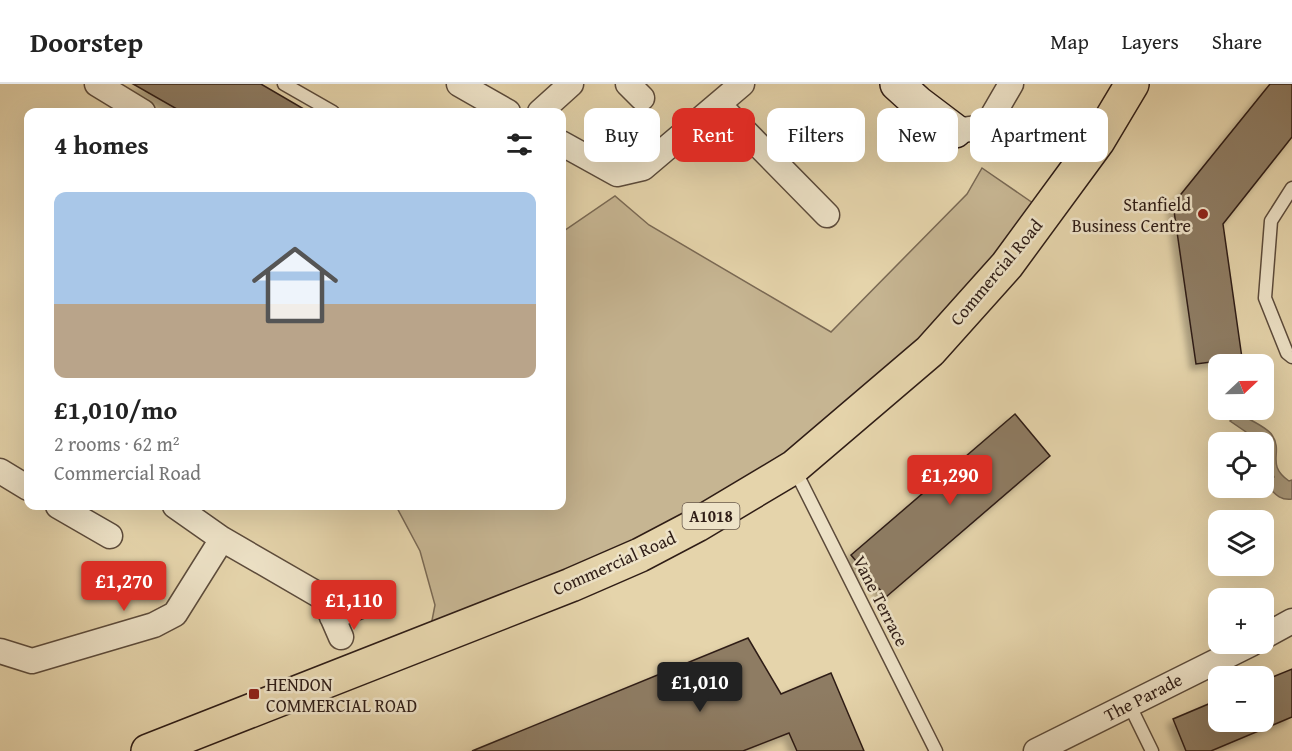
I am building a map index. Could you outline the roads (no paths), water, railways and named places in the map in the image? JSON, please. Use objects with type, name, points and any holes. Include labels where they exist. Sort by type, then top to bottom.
[{"type":"highway","name":"Commercial Road","points":[[148,751],[571,585],[640,555],[697,525],[794,467],[930,351],[1007,266],[1098,141],[1132,84]]},
{"type":"street","points":[[97,84],[136,108]]},
{"type":"street","points":[[544,108],[571,84]]},
{"type":"street","points":[[897,84],[925,108]]},
{"type":"street","points":[[958,131],[986,126],[1011,84]]},
{"type":"street","points":[[464,85],[501,108]]},
{"type":"street","points":[[566,146],[617,174],[643,168],[731,91],[827,215]]},
{"type":"street","points":[[0,471],[24,486]]},
{"type":"street","points":[[65,510],[110,536]]},
{"type":"street","points":[[181,510],[222,539],[324,598],[336,627],[361,606]]},
{"type":"street","points":[[0,651],[32,661],[154,625],[175,614],[222,539]]},
{"type":"street","points":[[1274,631],[1292,621]]},
{"type":"street","name":"The Parade","points":[[1036,751],[1231,654]]},
{"type":"lane","points":[[284,84],[326,108]]},
{"type":"lane","points":[[1292,188],[1271,221],[1265,298],[1287,353],[1292,357]]},
{"type":"lane","name":"Vane Terrace","points":[[794,467],[936,751]]},
{"type":"lane","points":[[1129,704],[1152,751]]},
{"type":"water","points":[[1250,420],[1270,432],[1246,432],[1230,421]]},
{"type":"water","points":[[1274,439],[1278,469],[1289,481],[1292,480],[1292,499],[1279,497],[1274,492]]},
{"type":"place","name":"Stanfield Business Centre","points":[[1203,214]]},
{"type":"place","name":"HENDON COMMERCIAL ROAD","points":[[254,694]]}]
